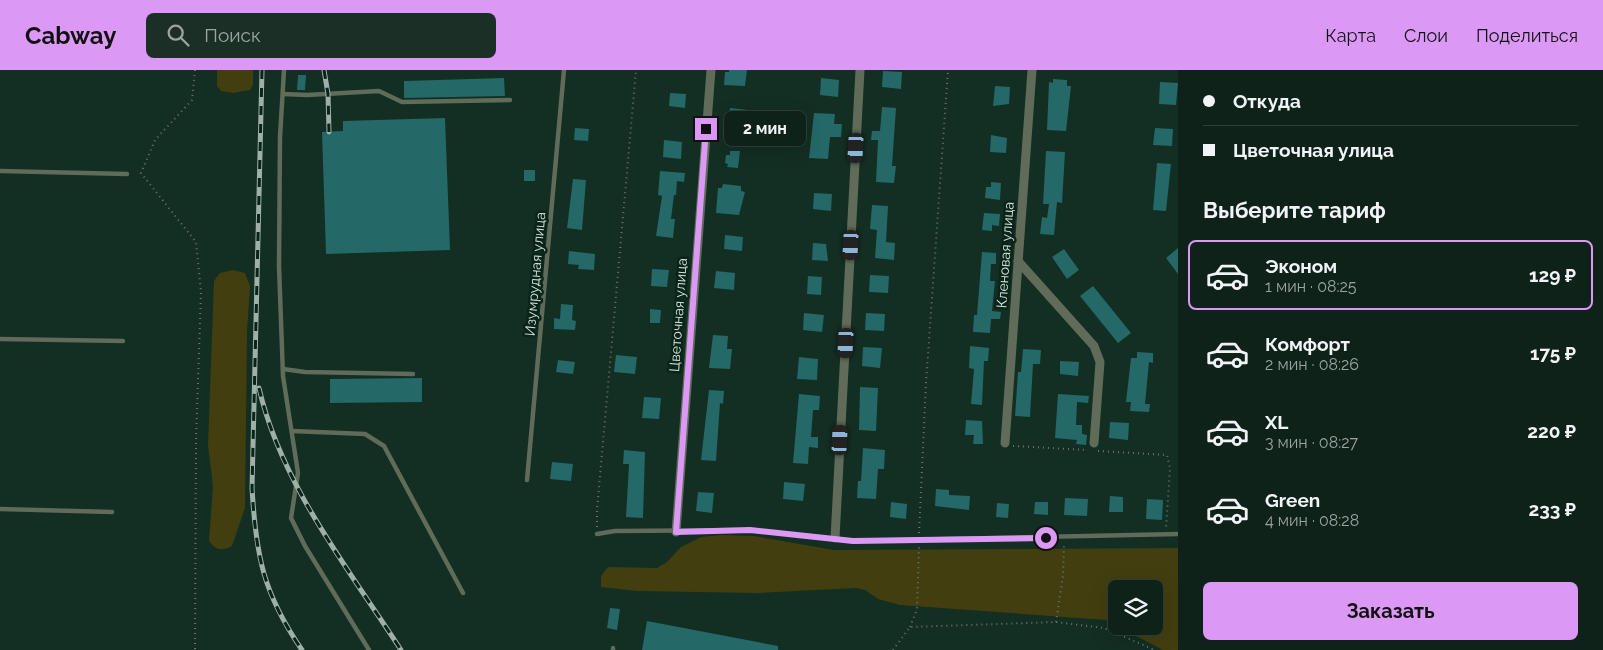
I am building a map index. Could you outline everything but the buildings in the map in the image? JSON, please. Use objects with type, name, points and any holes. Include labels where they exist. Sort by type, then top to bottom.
[{"type":"street","name":"Цветочная улица","points":[[676,532],[711,70]]},
{"type":"street","points":[[835,538],[860,70]]},
{"type":"street","name":"Кленовая улица","points":[[1005,443],[1032,70]]},
{"type":"street","points":[[1018,261],[1094,346],[1100,362],[1094,444]]},
{"type":"lane","points":[[284,70],[279,266],[282,369],[298,473],[291,518],[305,546],[369,650]]},
{"type":"lane","name":"Изумрудная улица","points":[[527,480],[564,70]]},
{"type":"lane","points":[[283,94],[307,95],[379,91],[402,102],[510,100]]},
{"type":"lane","points":[[0,171],[128,174]]},
{"type":"lane","points":[[0,339],[123,341]]},
{"type":"lane","points":[[282,369],[304,372],[413,374]]},
{"type":"lane","points":[[292,431],[365,434],[384,446],[463,593]]},
{"type":"lane","points":[[0,509],[112,512]]},
{"type":"lane","points":[[597,534],[615,531],[750,530],[853,541],[1178,534]]},
{"type":"path","points":[[195,70],[192,100],[156,140],[141,173],[196,242],[201,292],[196,441],[195,650]]},
{"type":"path","points":[[597,534],[597,510],[636,70]]},
{"type":"path","points":[[893,650],[910,627],[917,609],[926,383],[948,70]]},
{"type":"path","points":[[1005,443],[1007,446],[1167,455],[1170,468],[1166,533]]},
{"type":"path","points":[[1056,622],[1063,576],[1064,537]]},
{"type":"path","points":[[910,627],[1056,622],[1104,628],[1155,650]]},
{"type":"shaded area","points":[[217,70],[253,70],[253,85],[250,90],[233,93],[221,91],[217,86]]},
{"type":"shaded area","points":[[233,270],[245,273],[250,286],[247,331],[245,508],[232,546],[222,549],[214,547],[209,541],[213,486],[208,445],[214,281],[220,273]]},
{"type":"shaded area","points":[[721,535],[754,536],[834,550],[1178,548],[1178,650],[1163,650],[1134,635],[1163,635],[1163,580],[1108,580],[1108,621],[900,605],[878,599],[865,590],[856,588],[757,593],[637,591],[601,587],[601,576],[608,567],[657,568],[667,562],[681,547],[701,537]]},
{"type":"railway","points":[[262,70],[252,488],[256,534],[264,573],[278,610],[302,650]]},
{"type":"railway","points":[[324,70],[328,94],[329,132]]},
{"type":"railway","points":[[259,388],[269,423],[283,458],[300,491],[318,524],[401,650]]},
{"type":"route","points":[[706,129],[676,532],[750,530],[853,541],[1046,538]]}]
